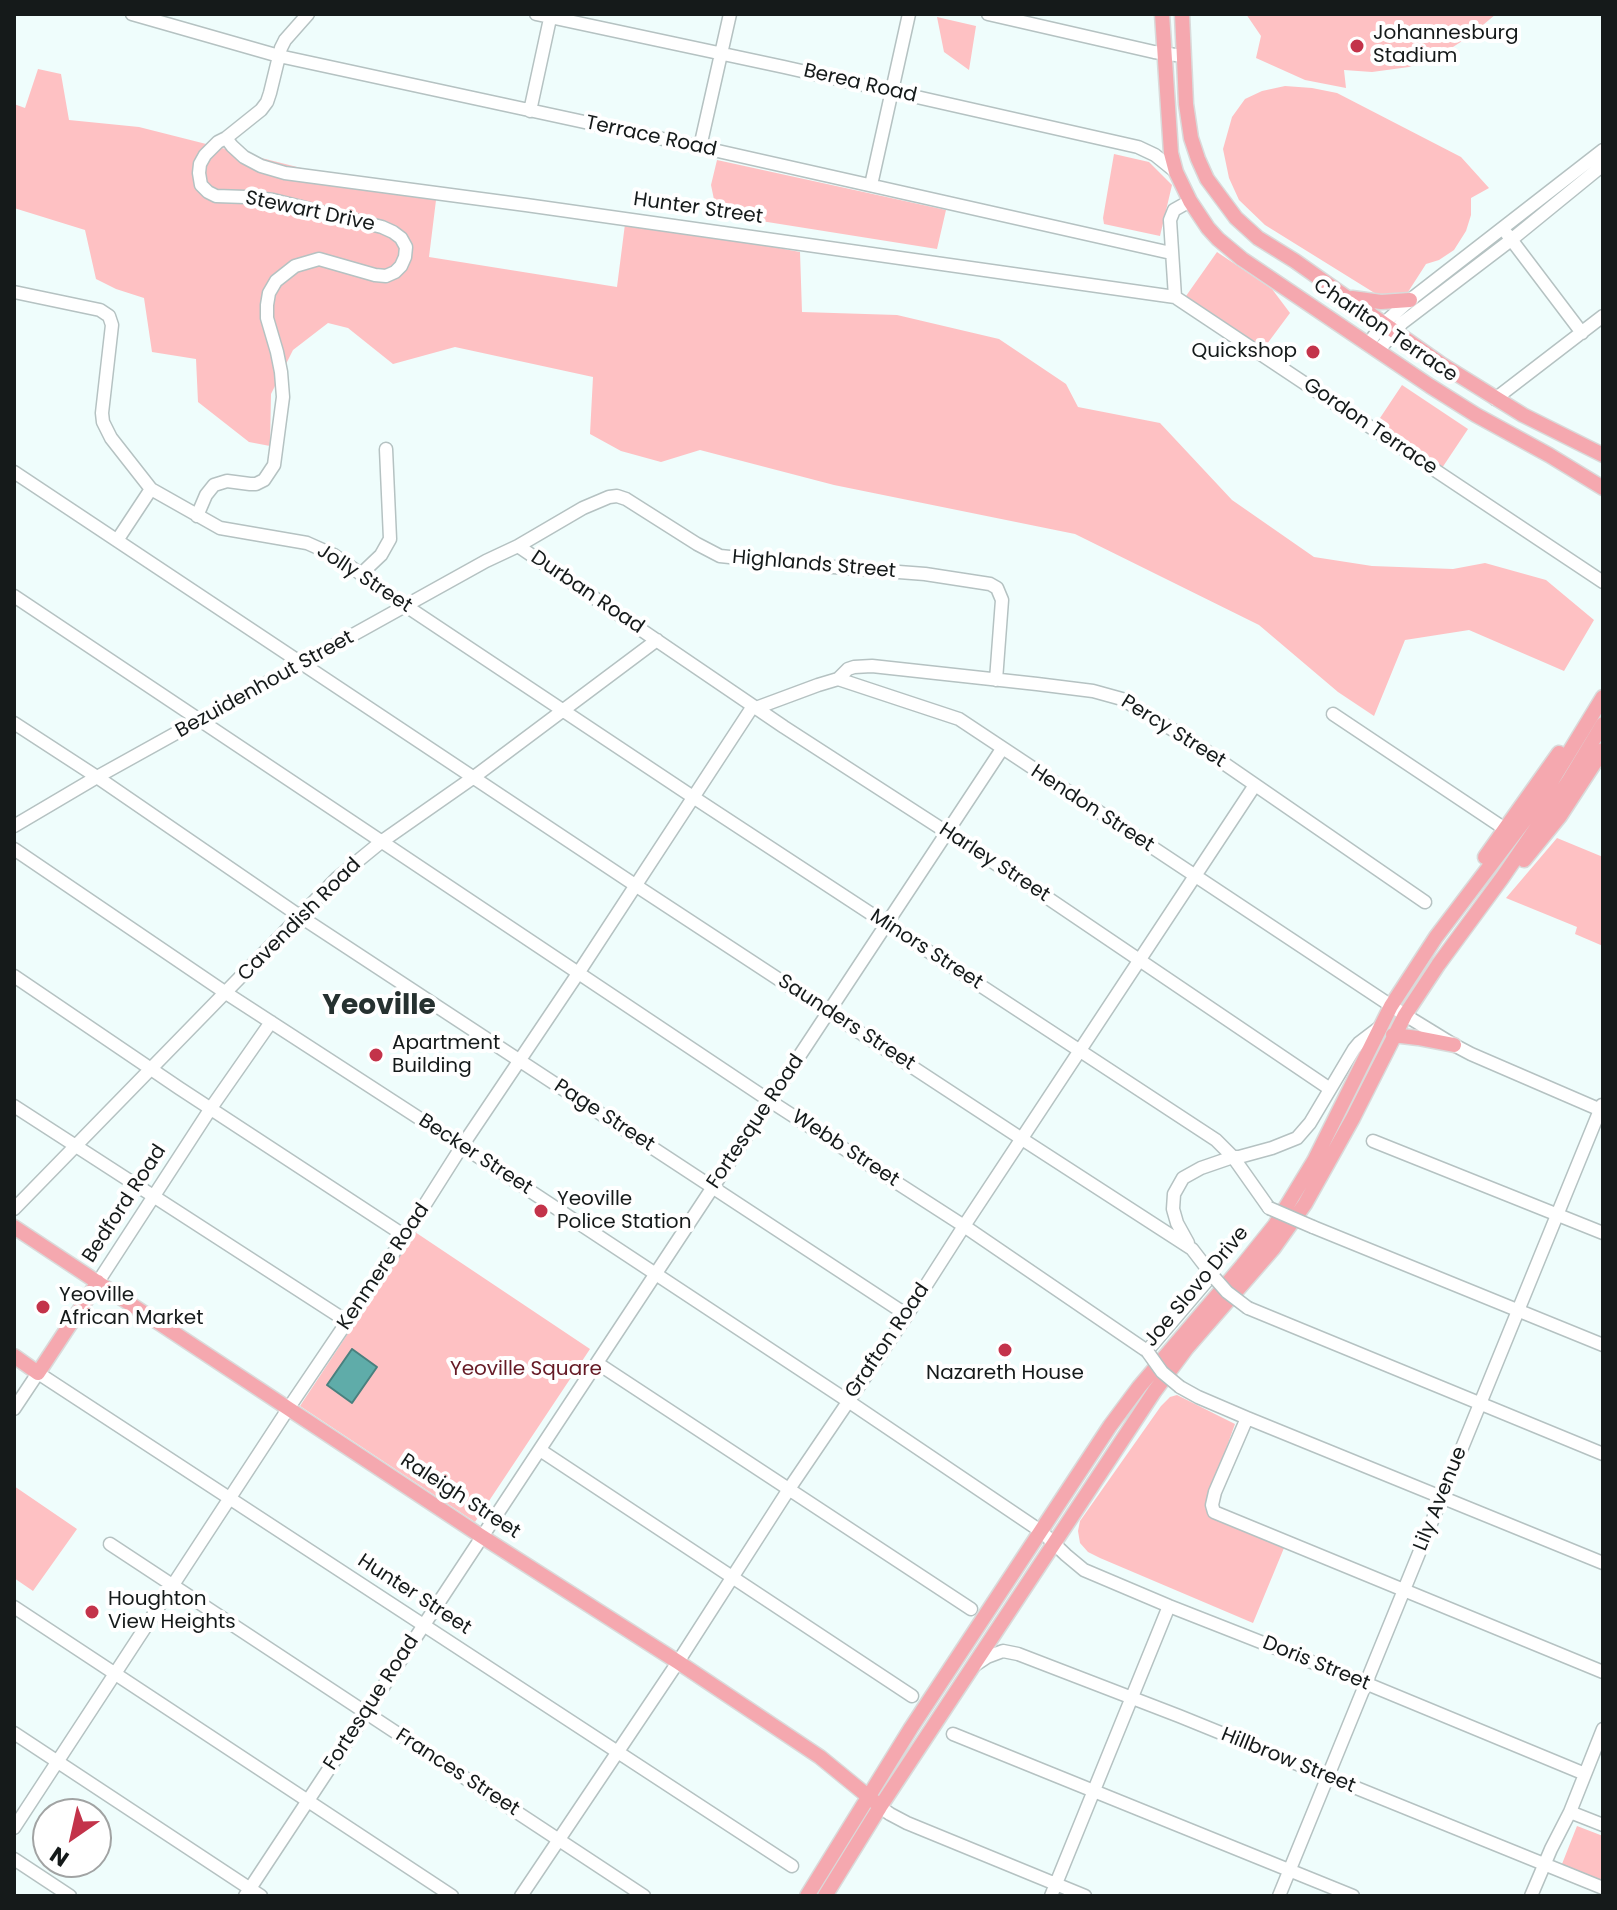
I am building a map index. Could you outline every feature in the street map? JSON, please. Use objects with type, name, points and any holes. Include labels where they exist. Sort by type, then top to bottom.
[{"type":"main road","name":"Charlton Terrace","points":[[1162,14],[1169,139],[1176,172],[1208,228],[1230,250],[1373,348],[1476,415],[1603,488]]},
{"type":"main road","name":"Charlton Terrace","points":[[1182,14],[1189,126],[1198,159],[1219,197],[1247,229],[1495,399],[1603,455]]},
{"type":"main road","points":[[1344,296],[1381,302],[1410,300]]},
{"type":"main road","points":[[1515,835],[1603,690]]},
{"type":"main road","name":"Joe Slovo Drive","points":[[825,1896],[880,1807],[1166,1374],[1294,1221],[1338,1146],[1387,1031],[1391,1006],[1436,937],[1515,835],[1564,763],[1603,697]]},
{"type":"main road","name":"Joe Slovo Drive","points":[[807,1896],[868,1796],[1082,1468],[1139,1387],[1275,1225],[1387,1031],[1405,1015],[1502,878],[1515,835],[1574,773],[1603,724]]},
{"type":"main road","points":[[1502,878],[1521,863],[1560,816],[1603,750]]},
{"type":"main road","points":[[1387,1031],[1454,1045]]},
{"type":"main road","name":"Raleigh Street","points":[[14,1227],[820,1757],[880,1807]]},
{"type":"main road","name":"Bedford Road","points":[[38,1373],[98,1282]]},
{"type":"main road","name":"Hunter Street","points":[[14,1356],[38,1373]]},
{"type":"main road","points":[[798,1896],[807,1883],[815,1882]]},
{"type":"street","name":"Terrace Road","points":[[132,14],[279,56],[1171,253]]},
{"type":"street","points":[[226,138],[267,102],[285,40],[308,14]]},
{"type":"street","name":"Berea Road","points":[[536,14],[1138,147],[1155,155],[1176,172]]},
{"type":"street","points":[[700,147],[730,14]]},
{"type":"street","points":[[871,185],[909,14]]},
{"type":"street","points":[[988,14],[1183,56]]},
{"type":"street","points":[[530,111],[550,16]]},
{"type":"street","name":"Hunter Street","points":[[226,138],[244,157],[285,173],[1175,297]]},
{"type":"street","name":"Stewart Drive","points":[[197,516],[214,485],[227,481],[256,484],[264,480],[274,465],[283,397],[267,305],[276,281],[295,266],[319,259],[386,276],[401,266],[406,247],[401,238],[382,227],[273,200],[216,196],[208,192],[199,180],[200,164],[211,148],[226,138]]},
{"type":"street","points":[[1388,328],[1511,240],[1603,150]]},
{"type":"street","points":[[1373,348],[1410,300],[1502,228],[1603,165]]},
{"type":"street","points":[[1175,297],[1171,217],[1174,210],[1190,201]]},
{"type":"street","points":[[1502,228],[1582,333]]},
{"type":"street","name":"Jolly Street","points":[[14,292],[104,311],[111,319],[103,422],[111,438],[151,489],[220,528],[307,543],[334,555],[564,711]]},
{"type":"street","name":"Gordon Terrace","points":[[1175,297],[1603,582]]},
{"type":"street","points":[[1495,399],[1603,316]]},
{"type":"street","points":[[1513,410],[1515,383]]},
{"type":"street","points":[[361,574],[381,555],[390,539],[386,449]]},
{"type":"street","name":"Saunders Street","points":[[14,472],[635,885],[1022,1139],[1189,1244],[1227,1292],[1248,1308],[1603,1454]]},
{"type":"street","points":[[118,539],[151,489]]},
{"type":"street","name":"Highlands Street","points":[[518,546],[583,508],[617,496],[720,556],[925,574],[990,584],[997,588],[1002,600],[996,680]]},
{"type":"street","name":"Bezuidenhout Street","points":[[14,826],[97,777],[518,546]]},
{"type":"street","name":"Durban Road","points":[[518,546],[657,640]]},
{"type":"street","name":"Webb Street","points":[[14,596],[770,1101],[964,1226],[1147,1351],[1162,1372],[1180,1387],[1247,1418],[1603,1563]]},
{"type":"street","name":"Harley Street","points":[[657,640],[1330,1089]]},
{"type":"street","name":"Cavendish Road","points":[[14,1209],[337,878],[381,842],[474,777],[657,640]]},
{"type":"street","name":"Percy Street","points":[[838,679],[848,669],[872,666],[1093,691],[1122,699],[1193,742],[1425,902]]},
{"type":"street","points":[[754,707],[838,679]]},
{"type":"street","name":"Hendon Street","points":[[838,679],[959,719],[1454,1045],[1602,1108]]},
{"type":"street","name":"Kenmere Road","points":[[14,1828],[754,707]]},
{"type":"street","name":"Minors Street","points":[[564,711],[1216,1140],[1236,1158],[1269,1208],[1518,1311]]},
{"type":"street","points":[[1333,714],[1515,835]]},
{"type":"street","name":"Page Street","points":[[14,723],[301,917],[907,1315]]},
{"type":"street","name":"Fortesque Road","points":[[252,1893],[423,1624],[1002,749]]},
{"type":"street","name":"Grafton Road","points":[[521,1896],[1255,785]]},
{"type":"street","name":"Becker Street","points":[[14,849],[226,993],[848,1401],[1042,1532],[1054,1544]]},
{"type":"street","points":[[14,976],[405,1236]]},
{"type":"street","name":"Bedford Road","points":[[98,1282],[271,1022]]},
{"type":"street","points":[[1189,1244],[1179,1204],[1182,1189],[1193,1179],[1236,1158],[1297,1138],[1310,1123],[1359,1043],[1387,1031]]},
{"type":"street","points":[[14,1106],[348,1322]]},
{"type":"street","name":"Lily Avenue","points":[[1279,1896],[1602,1108]]},
{"type":"street","points":[[1373,1141],[1603,1233]]},
{"type":"street","points":[[1147,1351],[1212,1275]]},
{"type":"street","points":[[1518,1311],[1603,1345]]},
{"type":"street","points":[[597,1363],[971,1609]]},
{"type":"street","name":"Hunter Street","points":[[38,1373],[792,1866]]},
{"type":"street","name":"Bedford Road","points":[[14,1409],[38,1373]]},
{"type":"street","points":[[1247,1418],[1215,1492],[1212,1510],[1216,1513],[1603,1672]]},
{"type":"street","points":[[540,1450],[912,1696]]},
{"type":"street","name":"Frances Street","points":[[110,1544],[644,1896]]},
{"type":"street","name":"Doris Street","points":[[1054,1544],[1084,1570],[1585,1774]]},
{"type":"street","points":[[1053,1890],[1169,1606]]},
{"type":"street","points":[[14,1607],[452,1896]]},
{"type":"street","name":"Hillbrow Street","points":[[973,1667],[997,1653],[1009,1651],[1603,1888]]},
{"type":"street","points":[[1531,1896],[1570,1812],[1603,1729]]},
{"type":"street","points":[[14,1733],[252,1893]]},
{"type":"street","points":[[953,1734],[1353,1896]]},
{"type":"street","points":[[880,1807],[907,1823],[1053,1890],[1085,1896]]},
{"type":"street","points":[[1570,1812],[1603,1825]]},
{"type":"street","points":[[14,1859],[70,1896]]},
{"type":"green space","name":"Johannesburg Stadium","points":[[1246,14],[1496,14],[1439,56],[1409,67],[1372,72],[1344,70],[1346,88],[1305,80],[1256,58],[1261,36]]},
{"type":"green space","points":[[937,17],[976,26],[969,70],[944,52]]},
{"type":"green space","points":[[38,69],[61,74],[69,120],[139,127],[384,189],[437,192],[429,257],[617,287],[625,224],[688,231],[800,252],[802,312],[897,315],[999,339],[1066,384],[1078,407],[1160,423],[1232,500],[1314,557],[1372,566],[1453,569],[1485,563],[1546,580],[1594,620],[1564,671],[1469,630],[1405,640],[1374,716],[1338,692],[1259,625],[1075,534],[834,485],[700,450],[661,462],[621,451],[590,434],[593,377],[455,347],[393,364],[348,328],[328,323],[293,350],[271,394],[270,446],[249,442],[198,402],[196,359],[152,352],[144,298],[96,279],[85,230],[14,208],[14,104],[25,108]]},
{"type":"green space","points":[[1285,86],[1337,93],[1461,157],[1489,188],[1471,198],[1471,215],[1466,231],[1454,250],[1426,264],[1408,292],[1398,297],[1381,297],[1265,225],[1239,200],[1229,178],[1223,149],[1232,117],[1245,99]]},
{"type":"green space","points":[[1114,154],[1149,162],[1172,185],[1160,236],[1104,224]]},
{"type":"green space","points":[[717,160],[946,210],[937,249],[717,214],[711,185]]},
{"type":"green space","points":[[1217,252],[1272,289],[1290,313],[1264,348],[1186,296]]},
{"type":"green space","points":[[1402,385],[1468,429],[1442,468],[1376,424]]},
{"type":"green space","points":[[1557,838],[1603,857],[1603,946],[1575,934],[1577,927],[1506,898]]},
{"type":"green space","name":"Yeoville Square","points":[[415,1232],[590,1349],[475,1522],[300,1406]]},
{"type":"green space","points":[[1177,1395],[1235,1424],[1205,1508],[1284,1548],[1253,1623],[1100,1558],[1080,1543],[1080,1521],[1161,1406]]},
{"type":"green space","points":[[14,1486],[77,1529],[33,1591],[14,1578]]},
{"type":"green space","points":[[1577,1826],[1603,1836],[1603,1881],[1562,1864]]},
{"type":"water","points":[[352,1349],[377,1367],[352,1403],[327,1385]]},
{"type":"place","name":"Johannesburg Stadium","points":[[1357,46]]},
{"type":"place","name":"Quickshop","points":[[1313,352]]},
{"type":"place","name":"Apartment Building","points":[[376,1055]]},
{"type":"place","name":"Yeoville Police Station","points":[[541,1211]]},
{"type":"place","name":"Yeoville African Market","points":[[43,1307]]},
{"type":"place","name":"Nazareth House","points":[[1005,1350]]},
{"type":"place","name":"Houghton View Heights","points":[[92,1612]]},
{"type":"district","name":"Yeoville","points":[[379,1007]]}]
